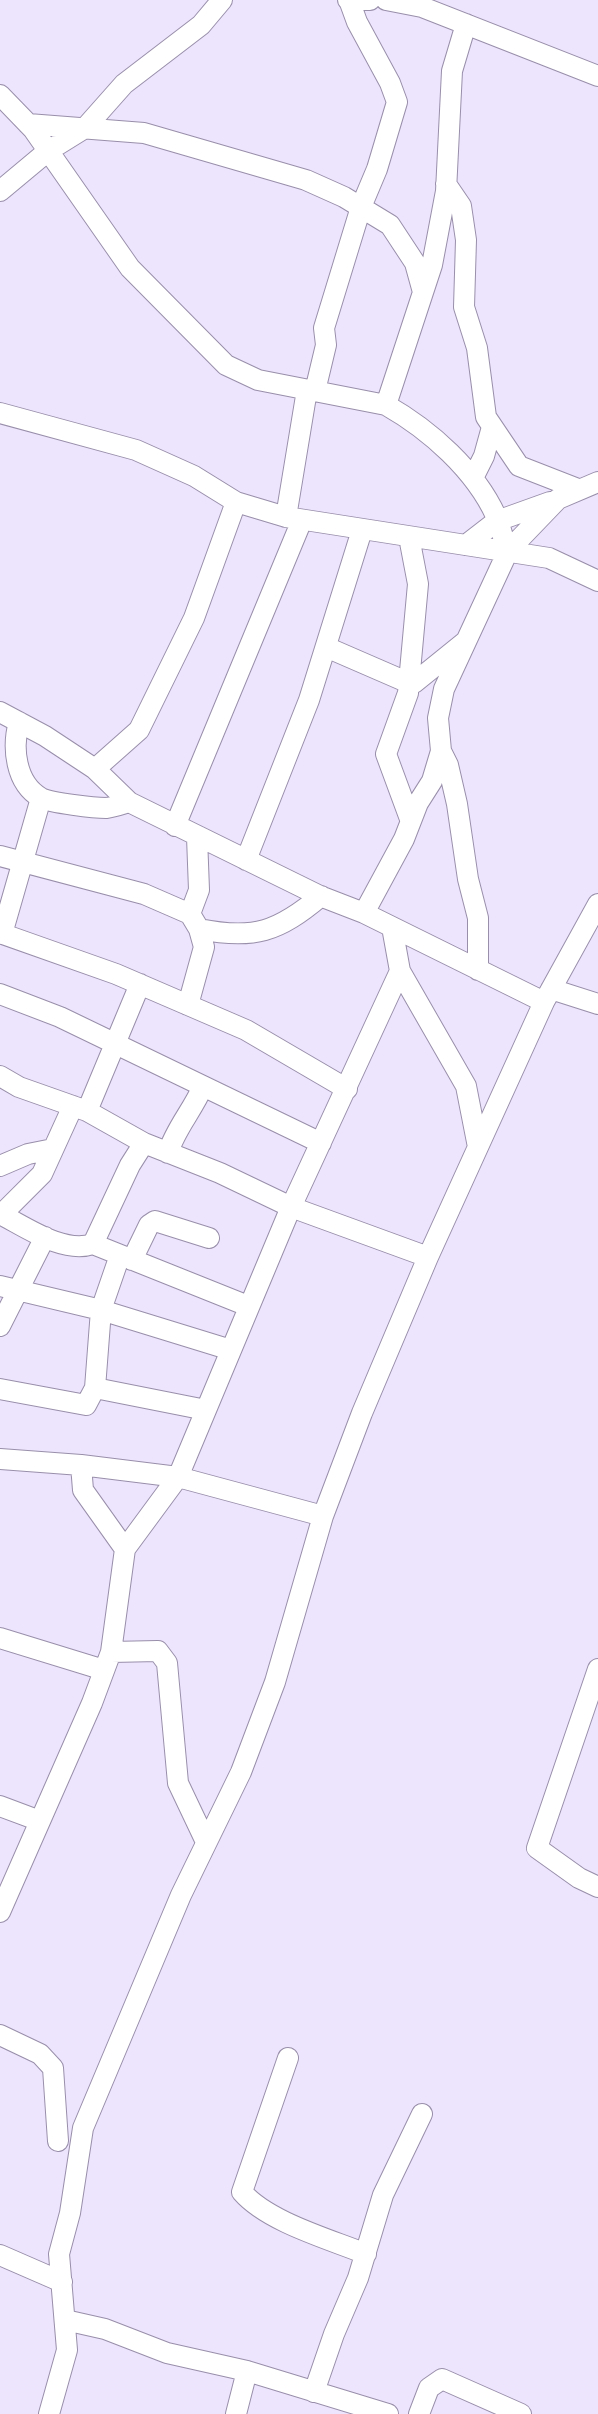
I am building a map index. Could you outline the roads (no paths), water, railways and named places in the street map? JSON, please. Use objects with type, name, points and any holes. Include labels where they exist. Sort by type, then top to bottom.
[{"type":"street","points":[[0,190],[48,151],[85,128],[124,84],[201,25],[222,0]]},
{"type":"street","points":[[175,826],[294,518],[311,390],[326,345],[324,328],[361,207],[377,169],[397,102],[390,83],[357,22],[349,0],[370,0]]},
{"type":"street","points":[[386,0],[448,8],[466,24],[598,76]]},
{"type":"street","points":[[386,405],[432,265],[446,184],[452,71],[466,24]]},
{"type":"street","points":[[0,95],[28,124],[130,268],[226,365],[258,380],[386,405],[414,421],[473,478],[497,521],[508,551]]},
{"type":"street","points":[[28,124],[144,133],[306,180],[361,207],[390,225],[415,263],[423,292]]},
{"type":"street","points":[[446,184],[461,206],[466,240],[464,307],[477,348],[486,417],[519,466],[578,489]]},
{"type":"street","points":[[0,413],[136,450],[194,476],[236,502],[294,518],[549,558],[598,581]]},
{"type":"street","points":[[473,478],[484,456],[492,426]]},
{"type":"street","points":[[466,545],[497,521],[598,482]]},
{"type":"street","points":[[478,970],[478,918],[468,879],[458,804],[448,765],[441,751],[438,718],[444,689],[508,551],[558,499]]},
{"type":"street","points":[[94,770],[139,730],[144,721],[194,618],[236,502]]},
{"type":"street","points":[[246,860],[309,700],[362,530]]},
{"type":"street","points":[[410,537],[418,584],[408,693],[386,754],[410,819]]},
{"type":"street","points":[[326,646],[409,683],[414,683],[468,639]]},
{"type":"street","points":[[0,712],[45,736],[94,770],[129,802],[197,837],[321,896],[364,913],[478,970],[547,996],[598,1004]]},
{"type":"street","points":[[19,722],[15,736],[15,758],[27,784],[41,798],[106,808],[129,802]]},
{"type":"street","points":[[364,913],[404,839],[410,819],[432,781],[441,751]]},
{"type":"street","points":[[41,798],[1,933],[140,984],[246,1030],[347,1089]]},
{"type":"street","points":[[188,1005],[204,947],[195,922],[199,890],[197,837]]},
{"type":"street","points":[[0,856],[144,894],[195,922],[234,936],[274,928],[321,896]]},
{"type":"street","points":[[49,2414],[67,2350],[59,2254],[70,2213],[83,2128],[206,1842],[241,1772],[274,1682],[323,1516],[362,1413],[428,1257],[547,996],[598,904]]},
{"type":"street","points":[[392,927],[400,971],[466,1086],[478,1147]]},
{"type":"street","points":[[0,1912],[108,1661],[126,1550],[178,1477],[248,1306],[400,971]]},
{"type":"street","points":[[140,984],[114,1044],[80,1109],[53,1149],[42,1174],[1,1214],[45,1237],[82,1248],[93,1244],[248,1306]]},
{"type":"street","points":[[0,994],[60,1017],[321,1143]]},
{"type":"street","points":[[0,1076],[19,1087],[80,1109],[144,1143],[220,1173],[291,1208],[428,1257]]},
{"type":"street","points":[[168,1153],[172,1139],[194,1108],[203,1086]]},
{"type":"street","points":[[93,1244],[130,1165],[144,1143]]},
{"type":"street","points":[[0,1166],[28,1154],[53,1149]]},
{"type":"street","points":[[0,1389],[86,1405],[95,1388],[101,1310],[126,1258],[149,1225],[155,1221],[209,1238]]},
{"type":"street","points":[[0,1326],[9,1289],[45,1237]]},
{"type":"street","points":[[9,1289],[101,1310],[231,1350]]},
{"type":"street","points":[[95,1388],[206,1410]]},
{"type":"street","points":[[0,1460],[81,1465],[178,1477],[323,1516]]},
{"type":"street","points":[[81,1465],[83,1490],[126,1550]]},
{"type":"street","points":[[0,1638],[108,1661],[158,1651],[167,1663],[177,1783],[206,1842]]},
{"type":"street","points":[[598,1670],[537,1848],[579,1878],[598,1887]]},
{"type":"street","points":[[0,1806],[40,1821]]},
{"type":"street","points":[[0,2035],[40,2054],[53,2068],[58,2141]]},
{"type":"street","points":[[288,2058],[242,2192],[252,2203],[295,2225],[366,2254]]},
{"type":"street","points":[[314,2392],[366,2254],[383,2194],[422,2114]]},
{"type":"street","points":[[0,2255],[62,2282]]},
{"type":"street","points":[[65,2320],[105,2329],[167,2353],[248,2371],[388,2414]]},
{"type":"street","points":[[236,2414],[248,2371]]},
{"type":"street","points":[[419,2414],[429,2388],[442,2379],[521,2414]]}]
